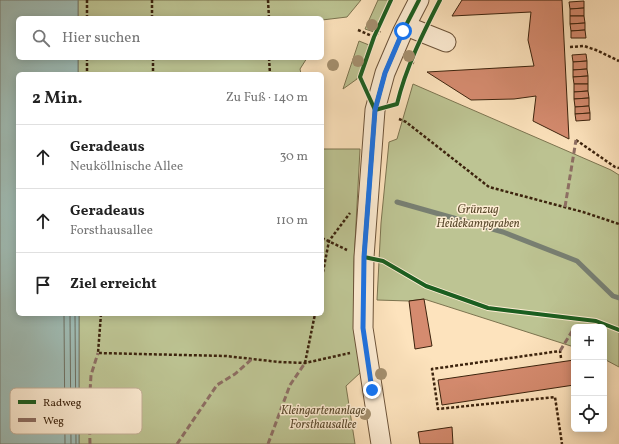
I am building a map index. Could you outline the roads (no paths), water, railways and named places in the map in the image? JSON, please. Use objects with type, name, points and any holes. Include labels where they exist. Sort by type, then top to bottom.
[{"type":"street","points":[[381,444],[363,328],[364,257],[375,110],[385,73],[419,0]]},
{"type":"street","points":[[406,26],[446,42]]},
{"type":"water","points":[[0,0],[78,0],[78,16],[16,16],[16,60],[78,60],[78,72],[16,72],[16,316],[79,316],[79,388],[10,388],[10,434],[79,434],[79,444],[0,444]]},
{"type":"waterway","points":[[397,202],[503,232],[577,261],[613,296],[619,298]]},
{"type":"park label","name":"Grünzug Heidekampgraben","points":[[478,217]]},
{"type":"park label","name":"Kleingartenanlage Forsthausallee","points":[[323,418]]}]
